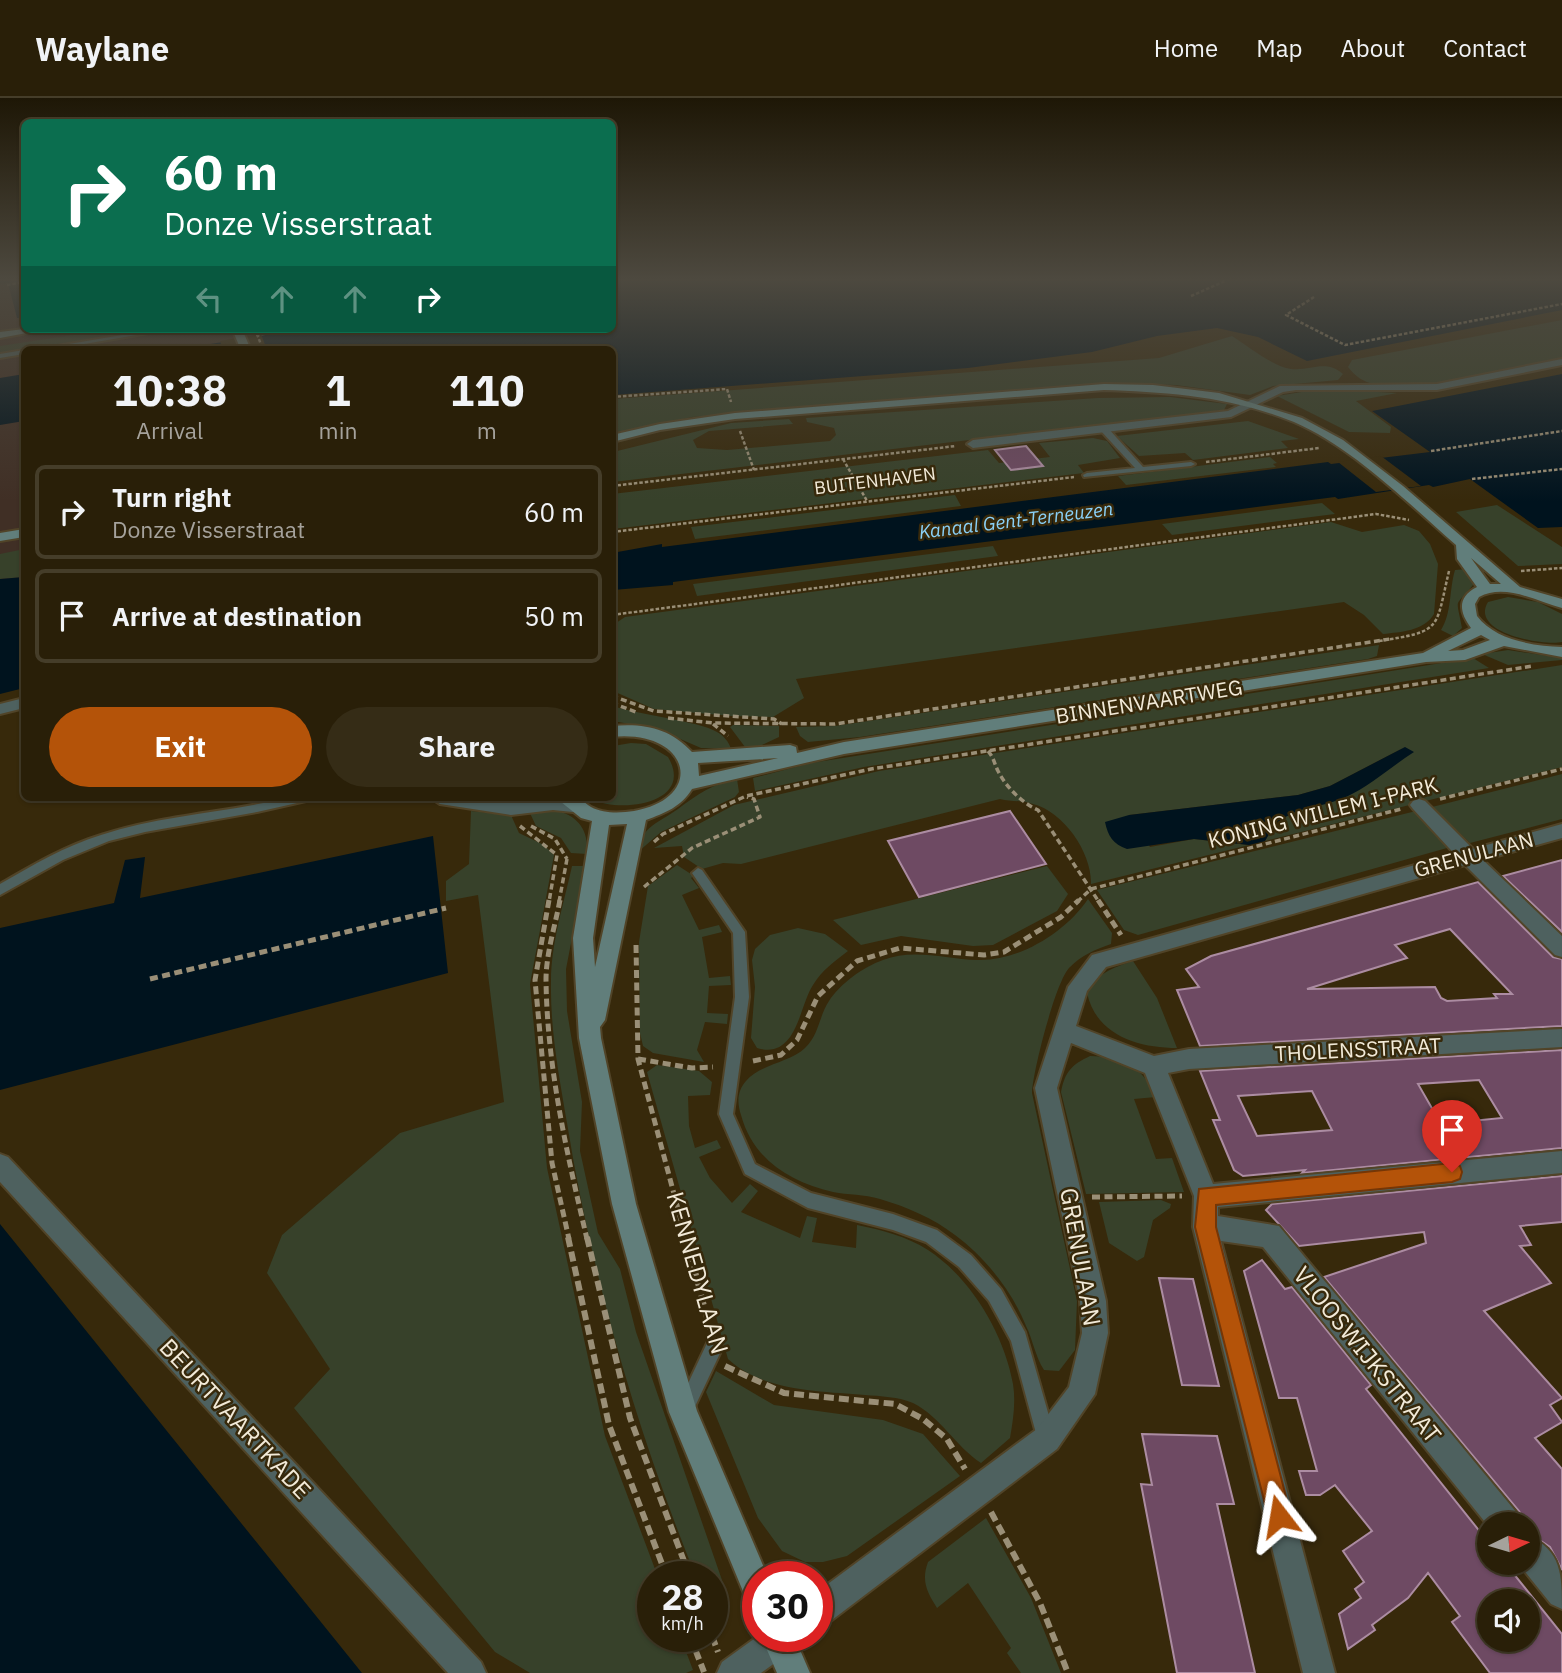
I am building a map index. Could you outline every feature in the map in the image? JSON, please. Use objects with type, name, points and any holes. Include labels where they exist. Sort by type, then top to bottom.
[{"type":"main road","points":[[616,439],[660,427],[726,418],[1104,387],[1180,390],[1253,405],[1323,433],[1439,520],[1462,545],[1484,560],[1515,589]]},
{"type":"main road","points":[[0,537],[21,534]]},
{"type":"main road","points":[[1462,545],[1464,559],[1487,590]]},
{"type":"main road","points":[[1562,604],[1515,589],[1487,590],[1472,597],[1467,608],[1482,629],[1503,641],[1535,651],[1562,652]]},
{"type":"main road","name":"BINNENVAARTWEG","points":[[1426,657],[1482,629]]},
{"type":"main road","name":"BINNENVAARTWEG","points":[[688,784],[844,748],[1426,657],[1465,655],[1503,641]]},
{"type":"main road","points":[[569,802],[601,818],[638,818],[669,804],[688,784],[691,775],[688,758],[667,738],[652,733],[616,731]]},
{"type":"main road","name":"BINNENVAARTWEG","points":[[688,758],[844,748]]},
{"type":"main road","points":[[601,818],[597,859],[583,938],[590,1038],[624,1204],[683,1412],[746,1561]]},
{"type":"main road","points":[[590,1038],[613,943],[626,860],[638,818]]},
{"type":"main road","points":[[786,1652],[794,1673]]},
{"type":"street","points":[[973,444],[1222,415],[1253,405],[1280,389],[1437,387],[1562,362]]},
{"type":"street","points":[[0,709],[21,704]]},
{"type":"street","points":[[465,801],[516,809],[569,802]]},
{"type":"street","points":[[1419,805],[1562,949]]},
{"type":"street","name":"GRENULAAN","points":[[833,1600],[980,1493],[1047,1439],[1081,1394],[1095,1334],[1093,1301],[1046,1088],[1077,987],[1099,961],[1562,831]]},
{"type":"street","points":[[1064,1031],[1154,1066],[1206,1196],[1205,1227],[1319,1673]]},
{"type":"street","name":"THOLENSSTRAAT","points":[[1154,1066],[1189,1059],[1562,1038]]},
{"type":"street","points":[[1206,1196],[1562,1162]]},
{"type":"street","name":"BEURTVAARTKADE","points":[[0,1165],[470,1673]]},
{"type":"street","name":"VLOOSWIJKSTRAAT","points":[[1205,1227],[1270,1235],[1496,1512]]},
{"type":"street","points":[[1540,1566],[1562,1593]]},
{"type":"street","points":[[733,1673],[762,1652]]},
{"type":"lane","points":[[1104,429],[1141,469]]},
{"type":"lane","points":[[1087,475],[1191,464]]},
{"type":"lane","points":[[0,890],[51,861],[120,833],[261,809],[291,801]]},
{"type":"lane","points":[[698,873],[739,932],[742,997],[726,1114],[750,1169],[808,1200],[893,1222],[931,1236],[965,1261],[995,1295],[1019,1338],[1047,1439]]},
{"type":"lane","points":[[683,1412],[714,1348]]},
{"type":"path","points":[[616,397],[727,390],[728,393]]},
{"type":"path","points":[[1431,451],[1562,431]]},
{"type":"path","points":[[743,438],[753,438]]},
{"type":"path","name":"BUITENHAVEN","points":[[616,486],[973,444]]},
{"type":"path","points":[[1191,464],[1326,447]]},
{"type":"path","points":[[749,454],[754,470]]},
{"type":"path","points":[[843,459],[867,501]]},
{"type":"path","points":[[1472,479],[1562,469]]},
{"type":"path","name":"BUITENHAVEN","points":[[616,532],[1087,475]]},
{"type":"path","points":[[616,614],[1376,514],[1415,521]]},
{"type":"path","name":"BINNENVAARTWEG","points":[[713,723],[835,724],[1417,635],[1433,629],[1441,620],[1444,588],[1451,567]]},
{"type":"path","points":[[1521,571],[1562,568]]},
{"type":"path","name":"BINNENVAARTWEG","points":[[648,852],[663,834],[746,796],[871,769],[1536,665]]},
{"type":"path","points":[[616,697],[654,712],[710,718],[774,719],[783,725]]},
{"type":"path","points":[[988,751],[995,758],[998,771],[1024,804],[1038,810],[1118,931]]},
{"type":"path","name":"KONING WILLEM I-PARK","points":[[1091,889],[1562,769]]},
{"type":"path","points":[[641,890],[692,848],[760,817],[754,799],[746,796]]},
{"type":"path","points":[[516,809],[535,831],[555,839],[567,859],[546,977],[552,1065],[571,1172],[630,1418],[684,1561]]},
{"type":"path","points":[[516,809],[523,831],[548,842],[557,855],[536,980],[552,1163],[608,1425],[661,1561]]},
{"type":"path","points":[[674,855],[680,859]]},
{"type":"path","points":[[638,1059],[692,1068],[733,1065],[780,1055],[797,1040],[818,996],[858,961],[900,948],[984,955],[1003,952],[1061,917],[1091,889]]},
{"type":"path","points":[[150,979],[446,908]]},
{"type":"path","name":"KENNEDYLAAN","points":[[637,937],[634,961],[638,1059],[714,1348],[725,1367],[784,1393],[895,1404],[923,1419],[947,1439],[1040,1603],[1068,1673]]},
{"type":"path","points":[[1071,1197],[1206,1196]]},
{"type":"path","points":[[696,1652],[705,1673]]},
{"type":"shaded area","points":[[0,354],[21,354],[21,647],[0,650]]},
{"type":"green space","points":[[1171,354],[1260,354],[1291,369],[1324,366],[1343,374],[1338,380],[1273,386],[1250,395],[1176,385],[1108,383],[692,417],[616,434],[616,399],[1159,358]]},
{"type":"green space","points":[[1381,354],[1562,354],[1562,358],[1493,374],[1417,386],[1366,382],[1348,367],[1352,360]]},
{"type":"green space","points":[[1320,389],[1397,393],[1356,401],[1391,427],[1390,433],[1349,432],[1277,396]]},
{"type":"green space","points":[[1170,397],[1227,404],[1224,410],[616,482],[616,451],[731,423],[789,419],[793,424],[709,431],[693,440],[697,448],[727,450],[830,441],[836,435],[834,428],[807,422],[806,418],[1098,398]]},
{"type":"green space","points":[[1248,421],[1299,439],[1281,441],[1288,448],[1193,460],[1185,453],[1139,456],[1117,436]]},
{"type":"green space","points":[[1093,438],[1107,441],[1120,458],[1078,465],[1084,473],[616,529],[616,494],[988,450],[999,463],[1050,457],[1039,443]]},
{"type":"green space","points":[[1270,457],[1277,463],[1273,464],[1276,467],[1126,485],[1118,476]]},
{"type":"green space","points":[[955,495],[961,506],[695,539],[691,527]]},
{"type":"green space","points":[[1322,503],[1335,514],[1172,535],[1162,524]]},
{"type":"green space","points":[[1497,505],[1562,547],[1562,564],[1518,566],[1456,512]]},
{"type":"green space","points":[[1331,522],[1362,532],[1404,525],[1419,531],[1430,544],[1438,564],[1434,614],[1430,620],[1412,630],[1383,634],[1364,615],[1344,602],[796,679],[804,698],[773,717],[654,709],[616,692],[616,623],[625,617]]},
{"type":"green space","points":[[993,546],[998,556],[697,596],[693,584]]},
{"type":"green space","points":[[21,550],[21,577],[0,579],[0,554]]},
{"type":"green space","points":[[1467,569],[1473,578],[1473,585],[1458,603],[1462,628],[1453,636],[1441,630],[1447,616],[1455,570]]},
{"type":"green space","points":[[1508,597],[1538,602],[1562,614],[1562,642],[1525,639],[1498,629],[1489,622],[1485,613],[1488,602]]},
{"type":"green space","points":[[1379,645],[1377,656],[1368,659],[860,737],[808,742],[800,736],[796,727],[835,726]]},
{"type":"green space","points":[[1508,650],[1562,660],[1508,665],[1482,654]]},
{"type":"green space","points":[[1473,658],[1489,668],[864,767],[755,791],[753,778],[811,763]]},
{"type":"green space","points":[[1562,665],[1562,767],[1265,841],[1274,825],[1292,811],[1405,747],[1330,786],[1298,795],[1129,815],[1150,847],[1194,839],[1249,845],[1091,884],[1087,860],[1074,835],[1065,825],[1044,808],[1000,799],[741,864],[723,863],[702,869],[684,857],[682,846],[654,848],[734,805],[879,771]]},
{"type":"green space","points":[[616,707],[708,728],[724,737],[731,749],[701,748],[657,729],[616,722]]},
{"type":"green space","points":[[779,726],[779,737],[760,746],[745,747],[730,727]]},
{"type":"green space","points":[[646,744],[668,757],[674,773],[672,785],[664,794],[651,801],[620,805],[598,801],[616,801],[616,746]]},
{"type":"green space","points":[[1562,774],[1562,819],[1470,843],[1432,807]]},
{"type":"green space","points":[[737,779],[739,792],[735,797],[661,832],[638,852],[643,837],[652,826],[706,790]]},
{"type":"green space","points":[[554,810],[570,816],[580,825],[586,838],[587,854],[571,853],[561,838],[536,826],[529,811]]},
{"type":"green space","points":[[1420,810],[1436,825],[1447,848],[1138,935],[1124,930],[1097,890]]},
{"type":"green space","points":[[471,811],[511,815],[519,833],[544,845],[554,855],[530,984],[547,1168],[605,1436],[652,1561],[637,1561],[637,1652],[686,1652],[693,1670],[686,1673],[530,1673],[495,1652],[294,1408],[330,1369],[267,1273],[282,1235],[400,1133],[504,1102],[478,895],[446,901],[446,881],[469,864]]},
{"type":"green space","points":[[677,865],[694,876],[691,878],[699,888],[682,895],[699,930],[719,925],[722,932],[702,937],[709,978],[730,976],[731,985],[709,986],[707,1013],[728,1014],[727,1024],[705,1022],[697,1050],[704,1062],[653,1053],[643,1046],[640,1033],[639,942],[648,886]]},
{"type":"green space","points":[[572,866],[586,866],[566,969],[567,1011],[582,1102],[580,1151],[598,1233],[620,1269],[636,1332],[715,1561],[690,1561],[654,1466],[603,1296],[577,1181],[558,1070],[551,999],[553,952]]},
{"type":"green space","points":[[1047,866],[1068,894],[1057,911],[993,945],[973,946],[901,936],[861,945],[833,920]]},
{"type":"green space","points":[[1088,899],[1112,933],[1111,944],[1079,960],[1063,977],[1046,1028],[1032,1093],[1077,1301],[1075,1350],[1059,1371],[1044,1370],[1013,1300],[996,1276],[966,1244],[938,1223],[900,1206],[874,1197],[817,1188],[788,1175],[764,1156],[754,1144],[741,1115],[739,1097],[743,1085],[752,1075],[791,1057],[810,1043],[834,995],[846,982],[868,967],[883,960],[906,955],[977,960],[1009,956],[1040,943],[1054,933],[1079,911]]},
{"type":"green space","points":[[798,928],[825,934],[848,951],[817,980],[808,994],[789,1039],[770,1050],[757,1048],[751,1038],[755,987],[752,960],[755,949],[770,935]]},
{"type":"green space","points":[[1133,961],[1157,998],[1177,1048],[1134,1042],[1121,1036],[1099,1019],[1092,1007],[1087,993],[1095,981],[1112,969]]},
{"type":"green space","points":[[1090,1056],[1122,1061],[1138,1071],[1151,1086],[1156,1097],[1134,1099],[1156,1159],[1172,1158],[1184,1192],[1086,1194],[1061,1092],[1070,1070]]},
{"type":"green space","points":[[657,1065],[699,1071],[712,1082],[710,1095],[688,1096],[689,1126],[695,1148],[717,1140],[721,1148],[699,1157],[710,1178],[732,1203],[750,1184],[758,1191],[741,1212],[800,1238],[807,1216],[817,1218],[812,1242],[856,1248],[857,1225],[885,1231],[928,1250],[958,1276],[983,1309],[1009,1365],[1014,1398],[1010,1438],[981,1463],[932,1416],[913,1403],[889,1397],[811,1391],[775,1384],[742,1370],[728,1359],[647,1072]]},
{"type":"green space","points":[[1161,1200],[1171,1204],[1170,1208],[1153,1220],[1144,1257],[1137,1261],[1109,1243],[1099,1202]]},
{"type":"green space","points":[[716,1371],[774,1405],[883,1420],[923,1434],[960,1476],[847,1556],[827,1561],[803,1561],[782,1551],[758,1518],[706,1392]]},
{"type":"green space","points":[[986,1518],[1031,1598],[1061,1673],[1021,1673],[1007,1653],[1011,1648],[968,1583],[937,1608],[930,1597],[925,1581],[928,1562]]},
{"type":"water","points":[[616,354],[1073,354],[968,368],[616,395]]},
{"type":"water","points":[[1294,354],[1340,354],[1307,361]]},
{"type":"water","points":[[21,374],[21,422],[0,425],[0,378]]},
{"type":"water","name":"Kanaal Gent-Terneuzen","points":[[1562,374],[1562,527],[1538,528],[1470,479],[1433,487],[1429,485],[1338,499],[1335,497],[673,582],[673,585],[616,590],[616,552],[662,544],[662,547],[1328,462],[1331,464],[1430,452],[1372,411]]},
{"type":"water","points":[[21,577],[21,689],[0,694],[0,579]]},
{"type":"water","points":[[1405,747],[1414,752],[1372,782],[1334,802],[1290,814],[1281,820],[1265,841],[1249,845],[1194,839],[1127,849],[1115,842],[1106,827],[1105,822],[1129,815],[1298,795],[1330,786]]},
{"type":"water","points":[[433,836],[448,973],[0,1090],[0,928],[114,903],[125,860],[145,857],[140,898]]},
{"type":"water","points":[[0,1224],[362,1673],[0,1673]]},
{"type":"pier","points":[[1381,456],[1421,486],[1376,492],[1338,462]]},
{"type":"building","points":[[1026,446],[1043,466],[1011,470],[995,450]]},
{"type":"building","points":[[1010,811],[1046,864],[919,897],[888,841]]},
{"type":"building","points":[[1562,860],[1562,932],[1503,876]]},
{"type":"building","points":[[1478,882],[1553,957],[1562,959],[1562,1026],[1200,1046],[1177,990],[1199,987],[1186,969],[1211,956]],"holes":[[[1450,929],[1512,994],[1494,994],[1497,998],[1447,1001],[1441,998],[1435,987],[1307,989],[1407,958],[1395,945]]]},
{"type":"building","points":[[1562,1050],[1562,1148],[1302,1173],[1305,1170],[1243,1176],[1234,1170],[1213,1120],[1220,1120],[1200,1071]],"holes":[[[1479,1080],[1502,1118],[1441,1124],[1418,1084]],[[1312,1091],[1332,1130],[1257,1136],[1238,1096]]]},
{"type":"building","points":[[1562,1176],[1562,1222],[1520,1226],[1531,1245],[1520,1246],[1551,1283],[1484,1311],[1562,1398],[1550,1405],[1562,1422],[1535,1438],[1562,1469],[1562,1570],[1550,1547],[1540,1540],[1540,1512],[1520,1512],[1324,1277],[1426,1243],[1424,1232],[1299,1246],[1266,1210],[1272,1204]]},
{"type":"building","points":[[1262,1260],[1285,1289],[1292,1287],[1371,1385],[1366,1389],[1477,1528],[1477,1575],[1515,1575],[1526,1589],[1477,1589],[1477,1652],[1540,1652],[1540,1607],[1562,1634],[1562,1673],[1490,1673],[1452,1622],[1460,1616],[1428,1573],[1408,1598],[1372,1625],[1375,1630],[1348,1649],[1339,1614],[1361,1598],[1355,1589],[1364,1582],[1343,1551],[1372,1531],[1335,1485],[1320,1495],[1306,1495],[1299,1471],[1317,1471],[1297,1398],[1279,1398],[1244,1271]]},
{"type":"building","points":[[1159,1278],[1193,1279],[1219,1386],[1182,1385]]},
{"type":"building","points":[[1142,1434],[1217,1436],[1234,1504],[1217,1504],[1255,1673],[1177,1673],[1141,1484],[1152,1485]]},
{"type":"route","points":[[1279,1516],[1205,1227],[1206,1196],[1452,1172]]}]
